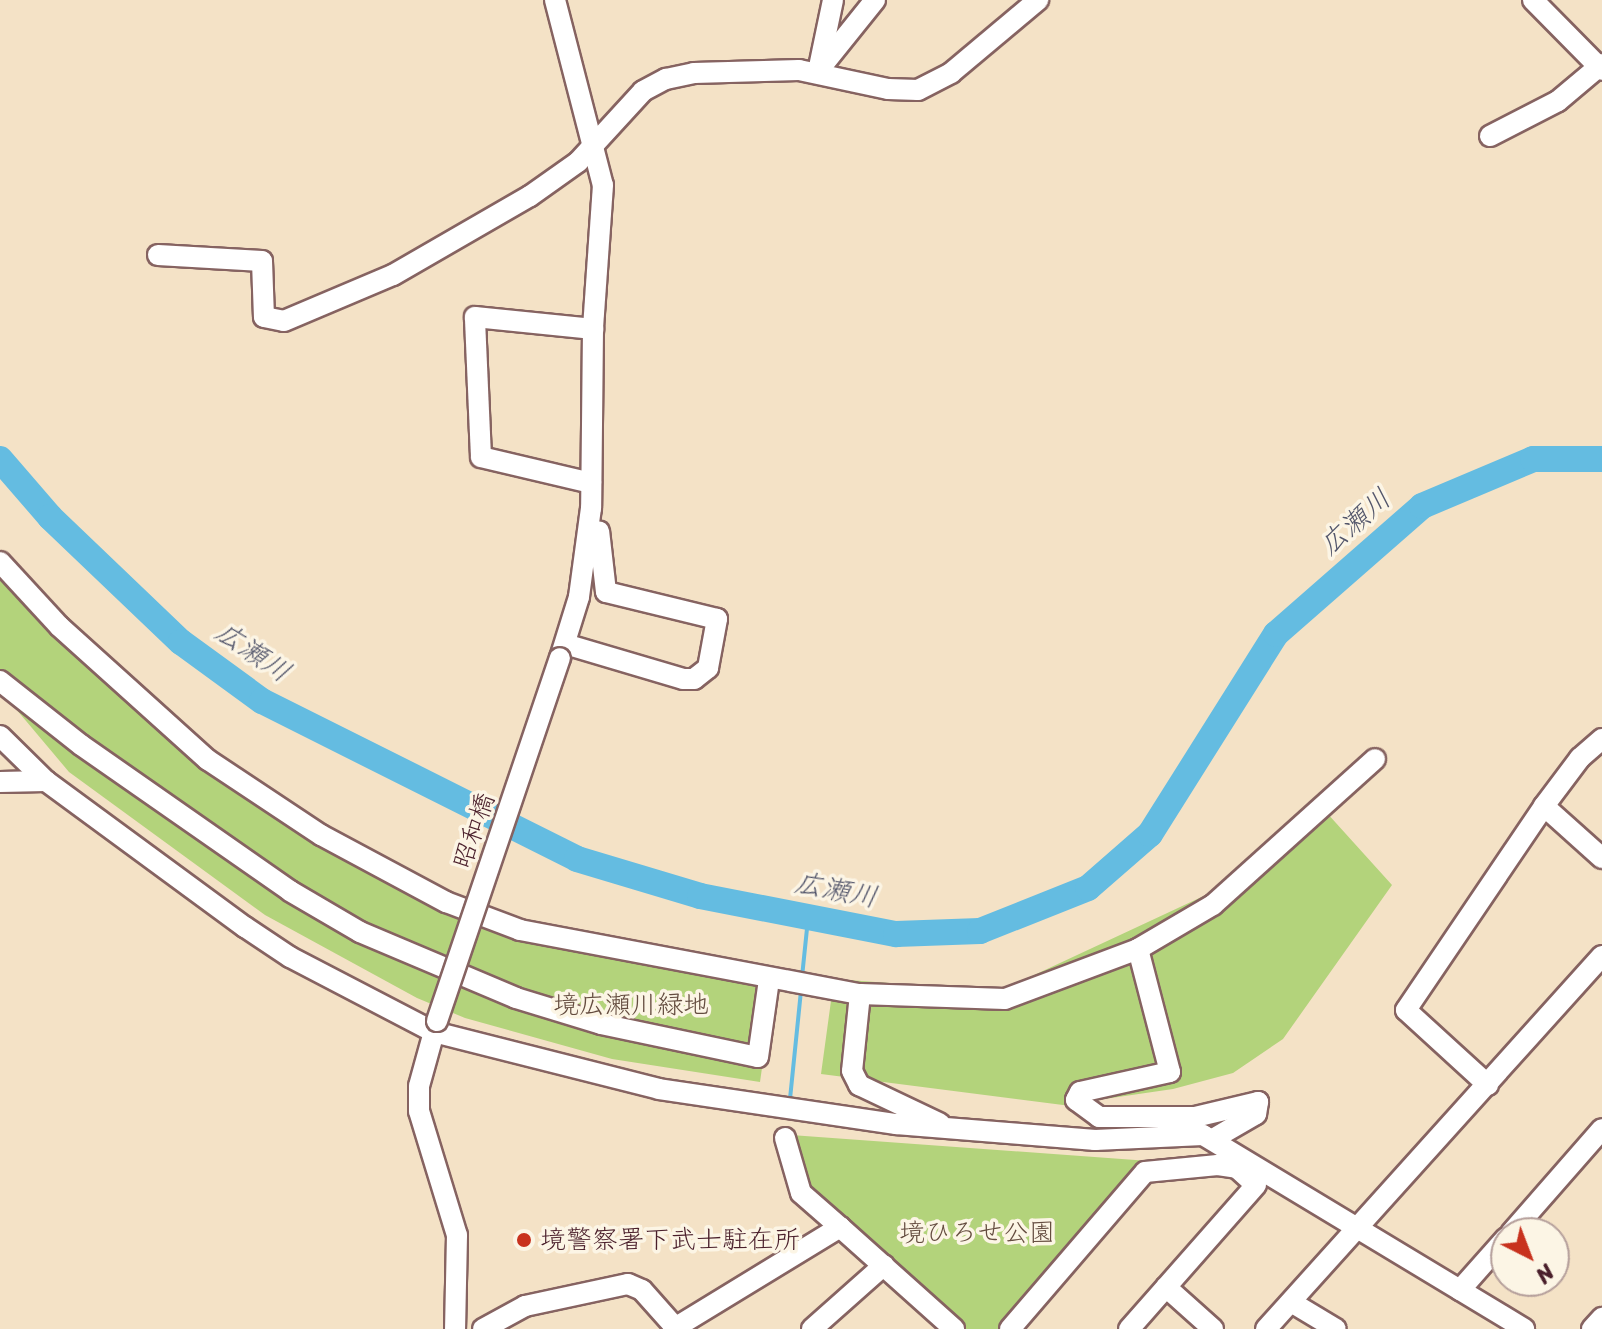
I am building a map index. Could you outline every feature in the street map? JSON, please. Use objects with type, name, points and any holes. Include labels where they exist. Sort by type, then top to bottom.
[{"type":"street","points":[[555,0],[603,185],[593,329],[591,508],[598,517],[606,592],[717,619],[708,668],[694,679],[562,651]]},
{"type":"street","points":[[818,71],[833,0]]},
{"type":"street","points":[[818,71],[875,0]]},
{"type":"street","points":[[158,255],[262,261],[264,317],[284,321],[361,290],[494,218],[594,147],[636,98],[666,79],[694,73],[818,71],[902,91],[932,86],[1038,0]]},
{"type":"street","points":[[1490,136],[1558,101],[1601,67],[1533,0]]},
{"type":"street","points":[[591,483],[481,457],[475,317],[593,329]]},
{"type":"street","name":"昭和橋","points":[[455,1329],[457,1235],[419,1111],[419,1086],[435,1027],[579,597],[591,508]]},
{"type":"street","points":[[0,562],[59,626],[208,760],[321,835],[446,902],[520,930],[769,980],[860,994],[1005,999],[1138,949],[1213,905],[1375,759]]},
{"type":"street","points":[[0,681],[81,745],[290,891],[360,932],[516,998],[601,1024],[758,1057],[769,980]]},
{"type":"street","points":[[0,736],[46,781],[290,957],[435,1027],[659,1089],[949,1129],[1095,1140],[1215,1138],[1256,1114],[1258,1102],[1195,1117],[1099,1117],[1076,1100],[1080,1092],[1170,1072],[1138,949]]},
{"type":"street","points":[[1488,1085],[1406,1010],[1544,806],[1580,758],[1602,739]]},
{"type":"street","points":[[0,782],[46,781]]},
{"type":"street","points":[[1544,806],[1602,858]]},
{"type":"street","points":[[1266,1329],[1488,1085],[1594,982],[1602,956]]},
{"type":"street","points":[[860,994],[852,1071],[859,1085],[949,1129]]},
{"type":"street","points":[[1525,1217],[1602,1129]]},
{"type":"street","points":[[785,1138],[801,1193],[950,1328]]},
{"type":"street","points":[[1215,1138],[1524,1329]]},
{"type":"street","points":[[1010,1329],[1145,1172],[1218,1165],[1237,1168],[1256,1185],[1129,1329]]},
{"type":"street","points":[[483,1329],[525,1306],[628,1284],[642,1290],[674,1328],[840,1227]]},
{"type":"street","points":[[1460,1290],[1490,1256]]},
{"type":"street","points":[[812,1329],[884,1265]]},
{"type":"street","points":[[1166,1287],[1213,1329]]},
{"type":"street","points":[[1291,1302],[1336,1329]]},
{"type":"street","points":[[1592,1329],[1602,1318]]},
{"type":"green space","name":"境広瀬川緑地","points":[[0,555],[61,623],[210,757],[326,834],[449,900],[527,923],[775,976],[760,1082],[612,1059],[465,1018],[417,998],[265,915],[69,772],[0,690]]},
{"type":"green space","points":[[1317,802],[1392,885],[1283,1039],[1233,1073],[1173,1089],[1063,1105],[821,1074],[834,979],[1000,991],[1208,894]]},
{"type":"green space","name":"境ひろせ公園","points":[[791,1135],[1149,1161],[1005,1329],[959,1329],[806,1186]]},
{"type":"waterway","name":"広瀬川","points":[[0,459],[50,517],[181,642],[262,701],[577,859],[700,896],[896,934],[980,931],[1088,888],[1150,834],[1276,634],[1422,506],[1533,459],[1602,459]]},
{"type":"waterway","points":[[802,977],[808,919]]},
{"type":"waterway","points":[[790,1099],[801,990]]},
{"type":"place","name":"境警察署下武士駐在所","points":[[524,1240]]}]
